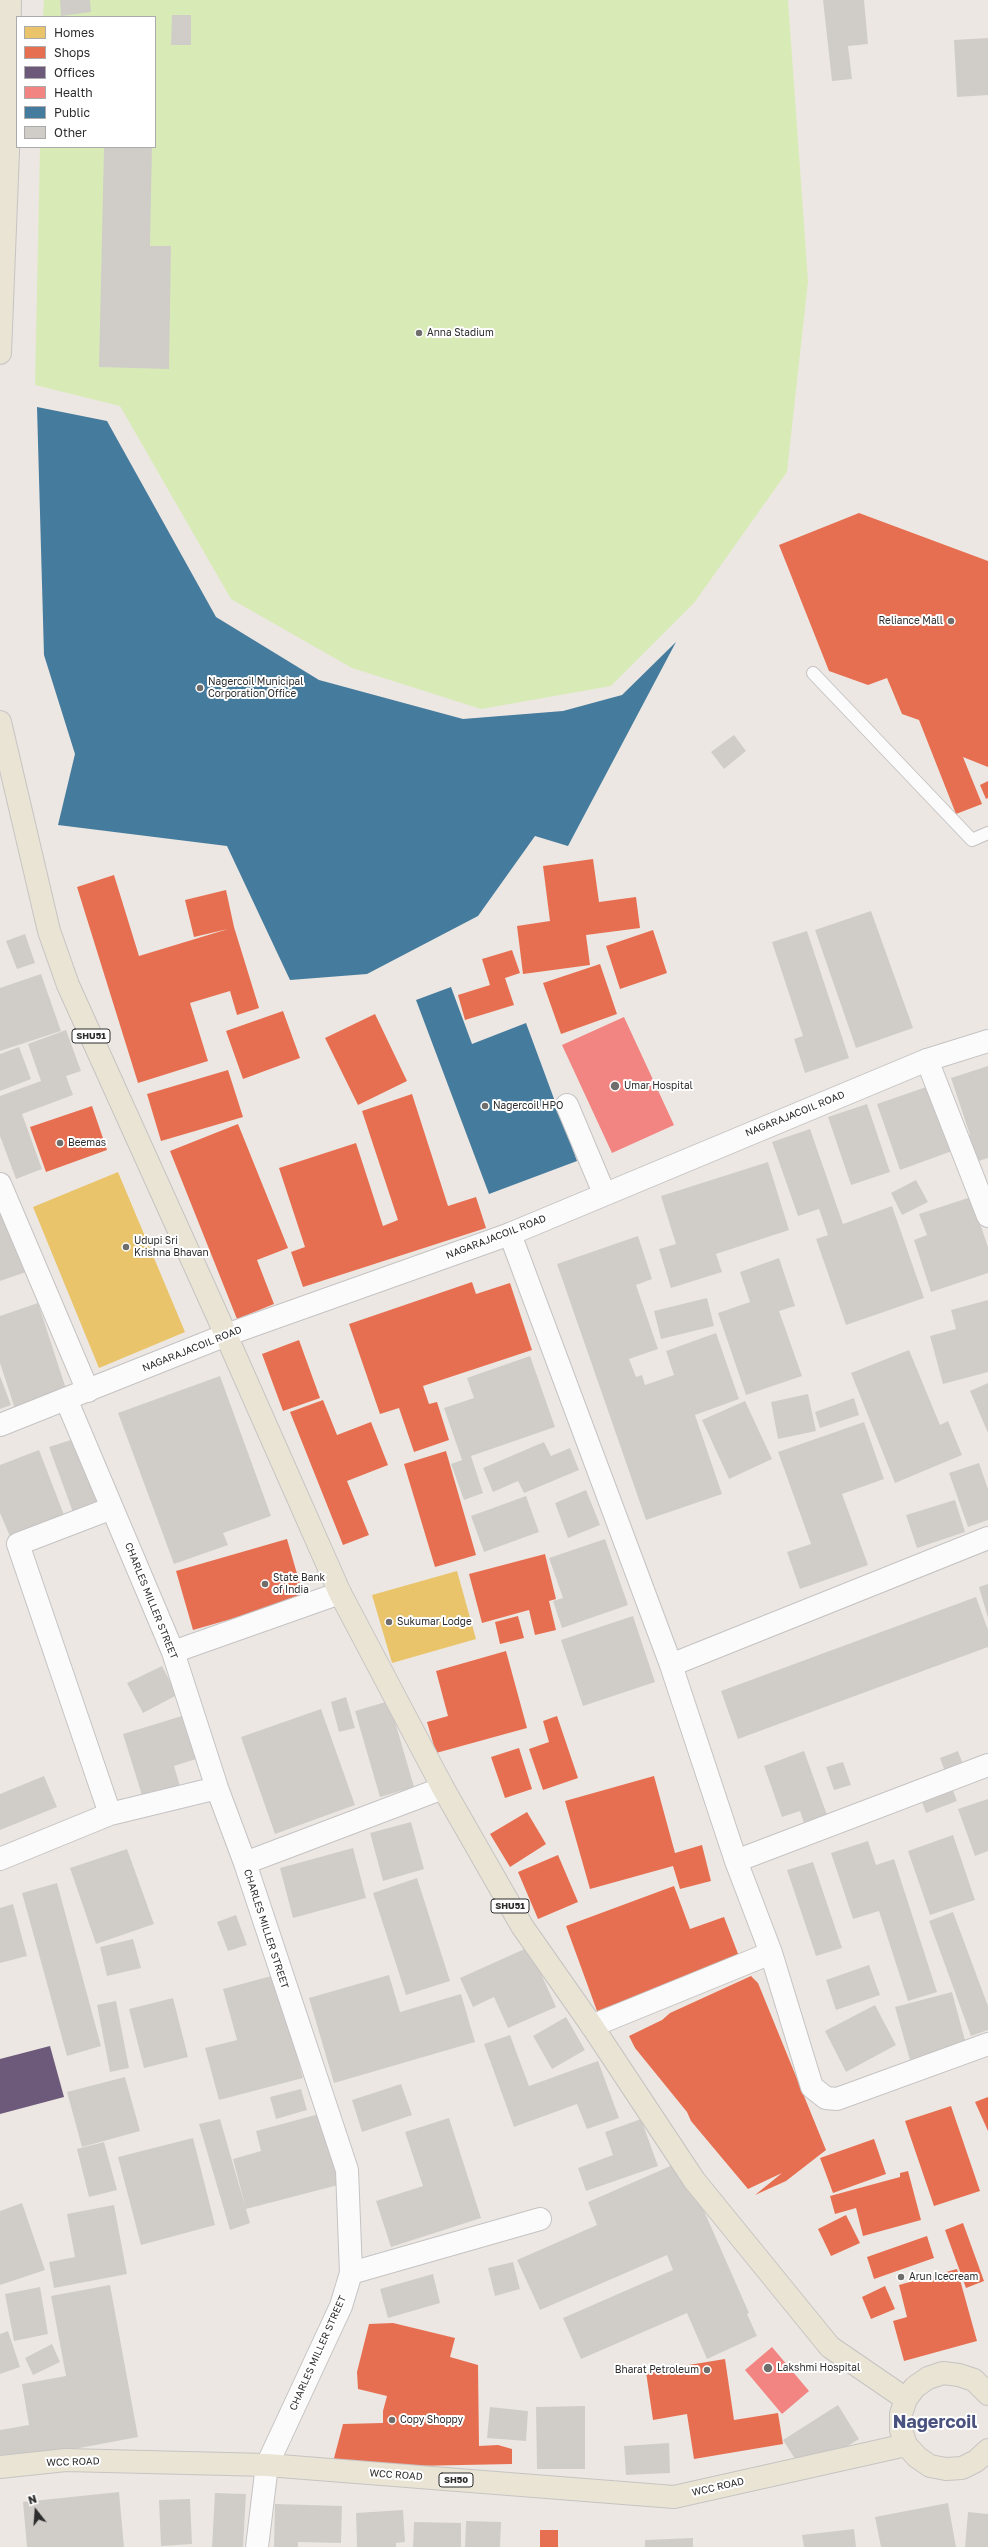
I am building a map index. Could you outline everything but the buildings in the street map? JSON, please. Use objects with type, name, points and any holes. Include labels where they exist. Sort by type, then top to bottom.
[{"type":"main road","points":[[0,353],[8,152],[10,0]]},
{"type":"main road","name":"SHU51","points":[[0,722],[49,931],[68,985],[226,1335],[340,1593],[443,1788],[522,1926],[592,2026],[694,2180],[830,2347],[906,2399]]},
{"type":"main road","points":[[984,2461],[962,2468],[946,2469],[930,2466],[917,2457],[906,2445],[901,2430],[901,2414],[906,2399],[915,2387],[928,2378],[943,2374],[959,2374],[974,2380],[988,2394]]},
{"type":"main road","name":"WCC ROAD","points":[[0,2467],[66,2460],[267,2465],[674,2497],[906,2445]]},
{"type":"street","name":"NAGARAJACOIL ROAD","points":[[0,1425],[226,1335],[510,1234],[604,1193],[927,1060],[988,1041]]},
{"type":"street","points":[[927,1060],[988,1216]]},
{"type":"street","points":[[567,1105],[604,1193]]},
{"type":"street","points":[[0,1184],[88,1391]]},
{"type":"street","points":[[510,1234],[670,1665],[736,1861],[770,1954],[812,2087],[826,2098],[837,2099],[988,2044]]},
{"type":"street","name":"CHARLES MILLER STREET","points":[[66,1400],[174,1652],[217,1788],[245,1863],[347,2170],[351,2273],[341,2306],[267,2465],[257,2547]]},
{"type":"street","points":[[110,1814],[18,1544],[112,1508]]},
{"type":"street","points":[[670,1665],[988,1538]]},
{"type":"street","points":[[174,1652],[340,1593]]},
{"type":"street","points":[[736,1861],[988,1765]]},
{"type":"street","points":[[0,1859],[110,1814],[217,1788]]},
{"type":"street","points":[[245,1863],[443,1788]]},
{"type":"street","points":[[592,2026],[770,1954]]},
{"type":"street","points":[[351,2273],[540,2219]]},
{"type":"lane","points":[[813,672],[972,840],[988,833]]},
{"type":"green space","name":"Anna Stadium","points":[[44,0],[788,0],[808,281],[787,472],[694,603],[611,686],[481,709],[352,668],[231,599],[120,406],[35,385],[40,148],[156,148],[156,16],[43,16]]},
{"type":"place","name":"Anna Stadium","points":[[419,333]]},
{"type":"place","name":"Reliance Mall","points":[[951,621]]},
{"type":"place","name":"Nagercoil Municipal Corporation Office","points":[[200,688]]},
{"type":"place","name":"Umar Hospital","points":[[615,1086]]},
{"type":"place","name":"Nagercoil HPO","points":[[485,1106]]},
{"type":"place","name":"Beemas","points":[[60,1143]]},
{"type":"place","name":"Udupi Sri Krishna Bhavan","points":[[126,1247]]},
{"type":"place","name":"State Bank of India","points":[[265,1584]]},
{"type":"place","name":"Sukumar Lodge","points":[[389,1622]]},
{"type":"place","name":"Arun Icecream","points":[[901,2277]]},
{"type":"place","name":"Lakshmi Hospital","points":[[768,2368]]},
{"type":"place","name":"Bharat Petroleum","points":[[707,2370]]},
{"type":"place","name":"Copy Shoppy","points":[[392,2420]]},
{"type":"district","name":"Nagercoil","points":[[935,2422]]}]
